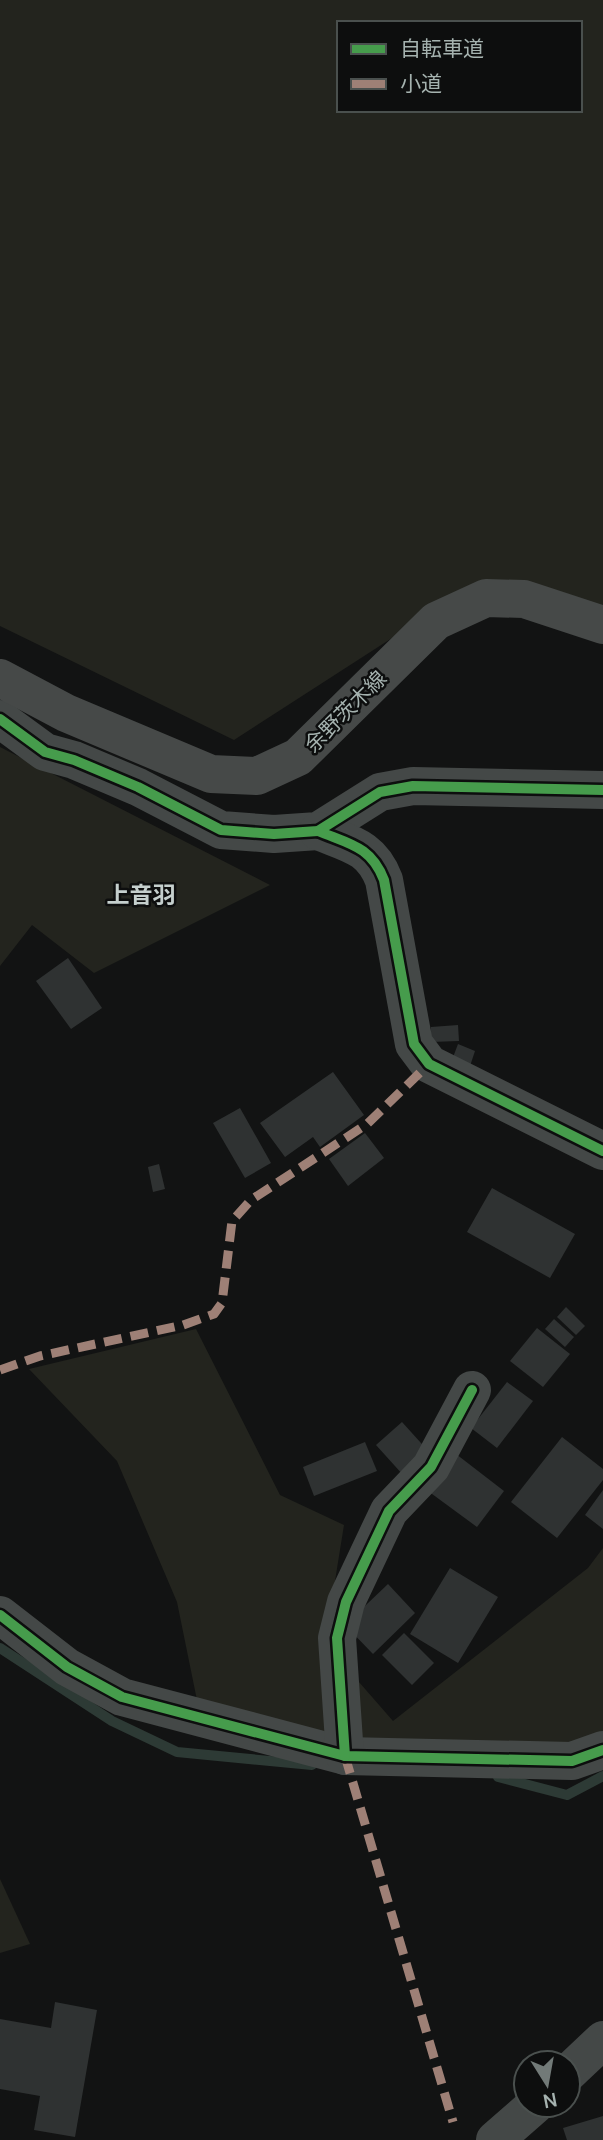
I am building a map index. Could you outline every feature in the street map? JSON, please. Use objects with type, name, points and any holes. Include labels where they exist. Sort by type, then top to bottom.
[{"type":"main road","name":"余野茨木線","points":[[0,678],[66,713],[211,774],[257,776],[298,757],[436,621],[486,598],[524,599],[603,625]]},
{"type":"street","points":[[0,719],[45,752],[74,760],[138,787],[221,830],[274,834],[318,831],[368,853],[384,880],[414,1044],[429,1065],[603,1151]]},
{"type":"street","points":[[318,831],[380,792],[413,786],[603,790]]},
{"type":"street","points":[[345,1756],[337,1638],[346,1602],[389,1511],[431,1467],[472,1390]]},
{"type":"street","points":[[0,1615],[67,1667],[122,1697],[345,1756],[572,1761],[603,1750]]},
{"type":"street","points":[[582,2060],[603,2040]]},
{"type":"street","points":[[495,2140],[518,2119]]},
{"type":"shaded area","points":[[0,0],[603,0],[603,611],[482,580],[234,740],[0,626]]},
{"type":"shaded area","points":[[0,747],[270,885],[94,973],[32,925],[0,966]]},
{"type":"shaded area","points":[[196,1329],[280,1495],[344,1525],[325,1643],[393,1721],[588,1568],[603,1548],[603,1741],[585,1748],[364,1740],[200,1715],[177,1602],[117,1461],[29,1369]]},
{"type":"shaded area","points":[[0,1879],[30,1944],[0,1953]]},
{"type":"building","points":[[68,958],[102,1008],[71,1029],[36,981]]},
{"type":"building","points":[[458,1025],[459,1041],[431,1042],[431,1027]]},
{"type":"building","points":[[458,1044],[475,1051],[470,1066],[452,1060]]},
{"type":"building","points":[[333,1072],[364,1115],[320,1147],[313,1137],[285,1157],[260,1123]]},
{"type":"building","points":[[240,1108],[271,1163],[245,1178],[213,1123]]},
{"type":"building","points":[[365,1133],[384,1158],[348,1186],[329,1159]]},
{"type":"building","points":[[159,1164],[165,1189],[153,1192],[148,1167]]},
{"type":"building","points":[[492,1188],[575,1234],[550,1278],[467,1232]]},
{"type":"building","points":[[566,1307],[585,1326],[576,1335],[557,1317]]},
{"type":"building","points":[[554,1319],[574,1337],[565,1347],[545,1329]]},
{"type":"building","points":[[537,1328],[570,1354],[543,1387],[510,1361]]},
{"type":"building","points":[[507,1382],[533,1401],[497,1448],[471,1428]]},
{"type":"building","points":[[402,1422],[430,1453],[404,1476],[376,1445]]},
{"type":"building","points":[[562,1437],[603,1469],[603,1480],[557,1538],[511,1502]]},
{"type":"building","points":[[365,1442],[377,1471],[314,1496],[303,1467]]},
{"type":"building","points":[[456,1454],[504,1491],[477,1527],[428,1491]]},
{"type":"building","points":[[603,1490],[603,1529],[585,1515]]},
{"type":"building","points":[[450,1568],[498,1597],[458,1663],[410,1634]]},
{"type":"building","points":[[388,1584],[415,1613],[373,1654],[345,1625]]},
{"type":"building","points":[[404,1633],[434,1663],[412,1685],[382,1655]]},
{"type":"building","points":[[55,2002],[97,2010],[75,2137],[34,2130],[40,2096],[0,2089],[0,2019],[51,2028]]},
{"type":"building","points":[[603,2116],[603,2140],[567,2140],[563,2128]]},
{"type":"waterway","points":[[0,1648],[112,1721],[177,1752],[312,1765]]},
{"type":"waterway","points":[[498,1777],[567,1795],[603,1776]]},
{"type":"marked path","points":[[0,1370],[40,1356],[183,1325],[214,1314],[222,1303],[232,1221],[251,1200],[367,1124],[429,1064]]},
{"type":"marked path","points":[[345,1756],[453,2122]]},
{"type":"cycle path","points":[[0,719],[45,752],[74,760],[138,787],[221,830],[274,834],[318,831],[380,792],[413,786],[603,790]]},
{"type":"cycle path","points":[[318,831],[358,848],[366,853],[379,869],[384,880],[414,1044],[429,1064],[603,1151]]},
{"type":"cycle path","points":[[345,1756],[337,1638],[346,1602],[389,1511],[431,1467],[472,1390]]},
{"type":"cycle path","points":[[0,1615],[67,1667],[122,1697],[345,1756],[572,1761],[603,1750]]},
{"type":"district","name":"上音羽","points":[[141,894]]}]
